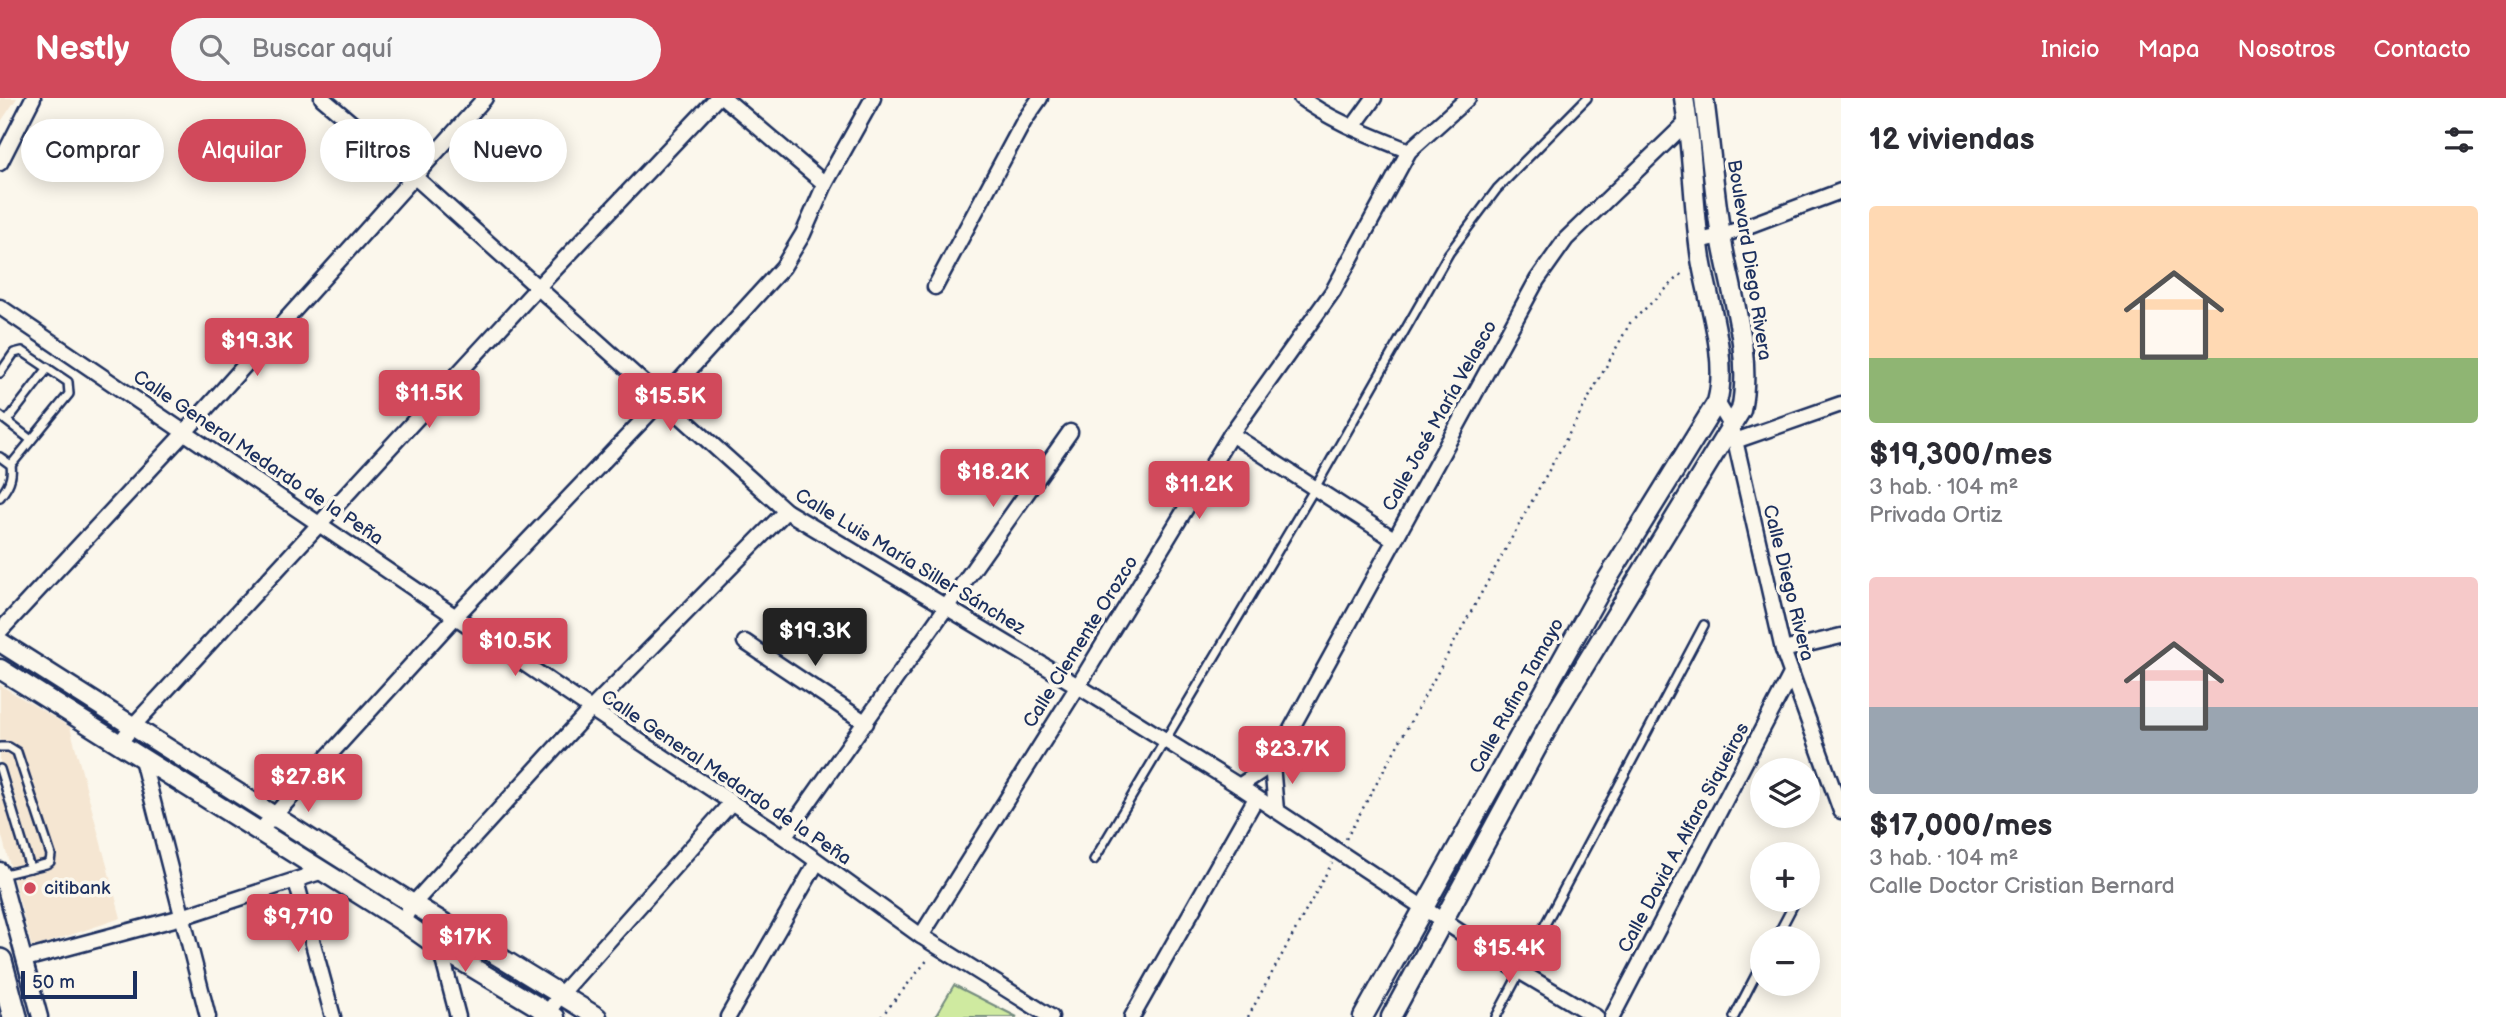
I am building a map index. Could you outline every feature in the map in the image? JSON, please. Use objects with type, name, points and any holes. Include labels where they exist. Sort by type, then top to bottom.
[{"type":"highway","points":[[0,961],[15,1017]]},
{"type":"street","points":[[0,163],[33,98]]},
{"type":"street","name":"Calle Luis María Siller Sánchez","points":[[323,98],[348,119]]},
{"type":"street","points":[[435,153],[485,98]]},
{"type":"street","points":[[120,744],[132,727],[319,523],[717,98]]},
{"type":"street","points":[[724,98],[825,184]]},
{"type":"street","points":[[259,832],[783,267],[873,98]]},
{"type":"street","points":[[935,287],[1024,121],[1040,98]]},
{"type":"street","points":[[1301,98],[1317,109],[1409,152]]},
{"type":"street","points":[[1353,127],[1374,98]]},
{"type":"street","name":"Calle Clemente Orozco","points":[[920,936],[1078,686],[1231,434],[1333,291],[1409,152],[1468,98]]},
{"type":"street","points":[[1684,98],[1700,249],[1720,368],[1721,388],[1717,402]]},
{"type":"street","name":"Boulevard Diego Rivera","points":[[1704,98],[1721,236],[1745,368],[1745,391],[1733,434]]},
{"type":"street","name":"Calle José María Velasco","points":[[1239,786],[1272,764],[1537,280],[1566,239],[1688,121]]},
{"type":"street","points":[[0,631],[185,432],[409,182]]},
{"type":"street","name":"Calle Luis María Siller Sánchez","points":[[421,182],[786,512],[1078,686],[1239,786],[1519,971],[1596,1017]]},
{"type":"street","points":[[1700,249],[1721,236],[1841,191]]},
{"type":"street","name":"Calle General Medardo de la Peña","points":[[0,307],[784,838],[920,936],[1051,1017]]},
{"type":"street","name":"Calle Diego Rivera","points":[[1717,402],[1733,434],[1790,676],[1841,811]]},
{"type":"street","name":"Calle Rufino Tamayo","points":[[1363,1017],[1602,588],[1717,402]]},
{"type":"street","points":[[1391,1017],[1555,714],[1733,434],[1841,404]]},
{"type":"street","points":[[784,838],[1070,432]]},
{"type":"street","points":[[1231,434],[1395,540]]},
{"type":"street","points":[[402,920],[413,904],[590,709],[786,512]]},
{"type":"street","points":[[1783,650],[1841,636]]},
{"type":"street","points":[[0,642],[413,904],[597,1017]]},
{"type":"street","points":[[744,642],[866,723]]},
{"type":"street","points":[[0,669],[402,920],[440,948],[552,1015],[561,994],[731,803]]},
{"type":"street","name":"Calle David A. Alfaro Siqueiros","points":[[1612,1017],[1790,676]]},
{"type":"street","points":[[142,759],[208,1017]]},
{"type":"street","points":[[1272,764],[1276,810]]},
{"type":"street","points":[[1132,1017],[1256,798]]},
{"type":"street","points":[[728,1017],[817,862]]},
{"type":"street","points":[[25,959],[182,917],[323,872]]},
{"type":"street","points":[[1,873],[40,1017]]},
{"type":"street","points":[[296,881],[332,1017]]},
{"type":"street","points":[[453,928],[440,948],[458,1017]]},
{"type":"lane","points":[[1094,860],[1315,488],[1449,253],[1497,189],[1587,98]]},
{"type":"lane","points":[[0,373],[19,350],[68,382],[70,390],[11,465],[10,482],[0,497]]},
{"type":"lane","points":[[7,421],[48,368]]},
{"type":"lane","points":[[0,416],[31,440]]},
{"type":"lane","points":[[0,457],[11,465]]},
{"type":"lane","points":[[1496,1017],[1704,625]]},
{"type":"lane","points":[[0,747],[9,747],[17,752],[51,855],[50,862],[1,873]]},
{"type":"lane","points":[[0,769],[30,868]]},
{"type":"lane","points":[[1734,1017],[1750,986]]},
{"type":"path","points":[[1248,1017],[1630,323],[1700,249]]},
{"type":"path","points":[[881,1017],[938,947]]},
{"type":"shaded area","points":[[0,98],[17,98],[0,123]]},
{"type":"shaded area","points":[[0,685],[70,727],[121,918],[32,948],[0,829]]},
{"type":"green space","points":[[954,985],[1017,1017],[935,1017]]},
{"type":"place","name":"citibank","points":[[30,888]]}]
